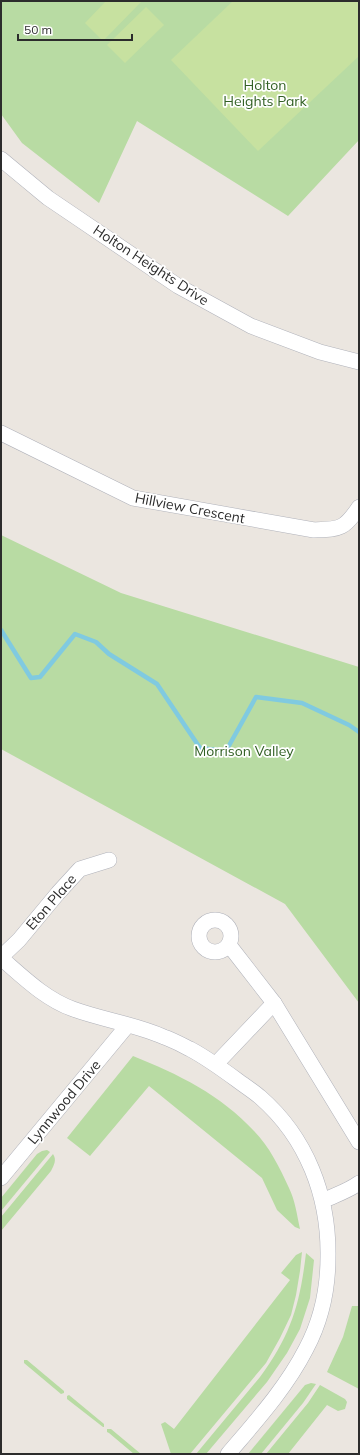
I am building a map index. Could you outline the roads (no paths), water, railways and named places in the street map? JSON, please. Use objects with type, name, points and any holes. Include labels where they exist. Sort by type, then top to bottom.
[{"type":"street","name":"Holton Heights Drive","points":[[1,159],[48,198],[178,286],[251,326],[320,352],[359,362]]},
{"type":"street","name":"Hillview Crescent","points":[[1,433],[132,498],[314,530],[338,529],[352,518],[359,507]]},
{"type":"street","name":"Eton Place","points":[[1,958],[19,940],[80,869],[109,860]]},
{"type":"street","points":[[229,944],[274,1003],[359,1142]]},
{"type":"street","points":[[1,958],[46,996],[72,1009],[164,1036],[216,1064],[260,1097],[280,1118],[298,1141],[310,1164],[320,1188],[327,1220],[328,1240],[326,1296],[307,1348],[290,1377],[269,1405],[228,1454]]},
{"type":"street","points":[[216,1064],[274,1003]]},
{"type":"street","name":"Lynnwood Drive","points":[[1,1178],[127,1026]]},
{"type":"street","points":[[323,1201],[337,1193],[349,1190],[359,1183]]},
{"type":"waterway","points":[[1,630],[31,678],[40,677],[75,634],[96,642],[109,654],[157,684],[200,748],[226,751],[256,697],[302,703],[349,725],[359,732]]},
{"type":"park label","name":"Holton Heights Park","points":[[265,94]]},
{"type":"park label","name":"Morrison Valley","points":[[244,751]]}]
